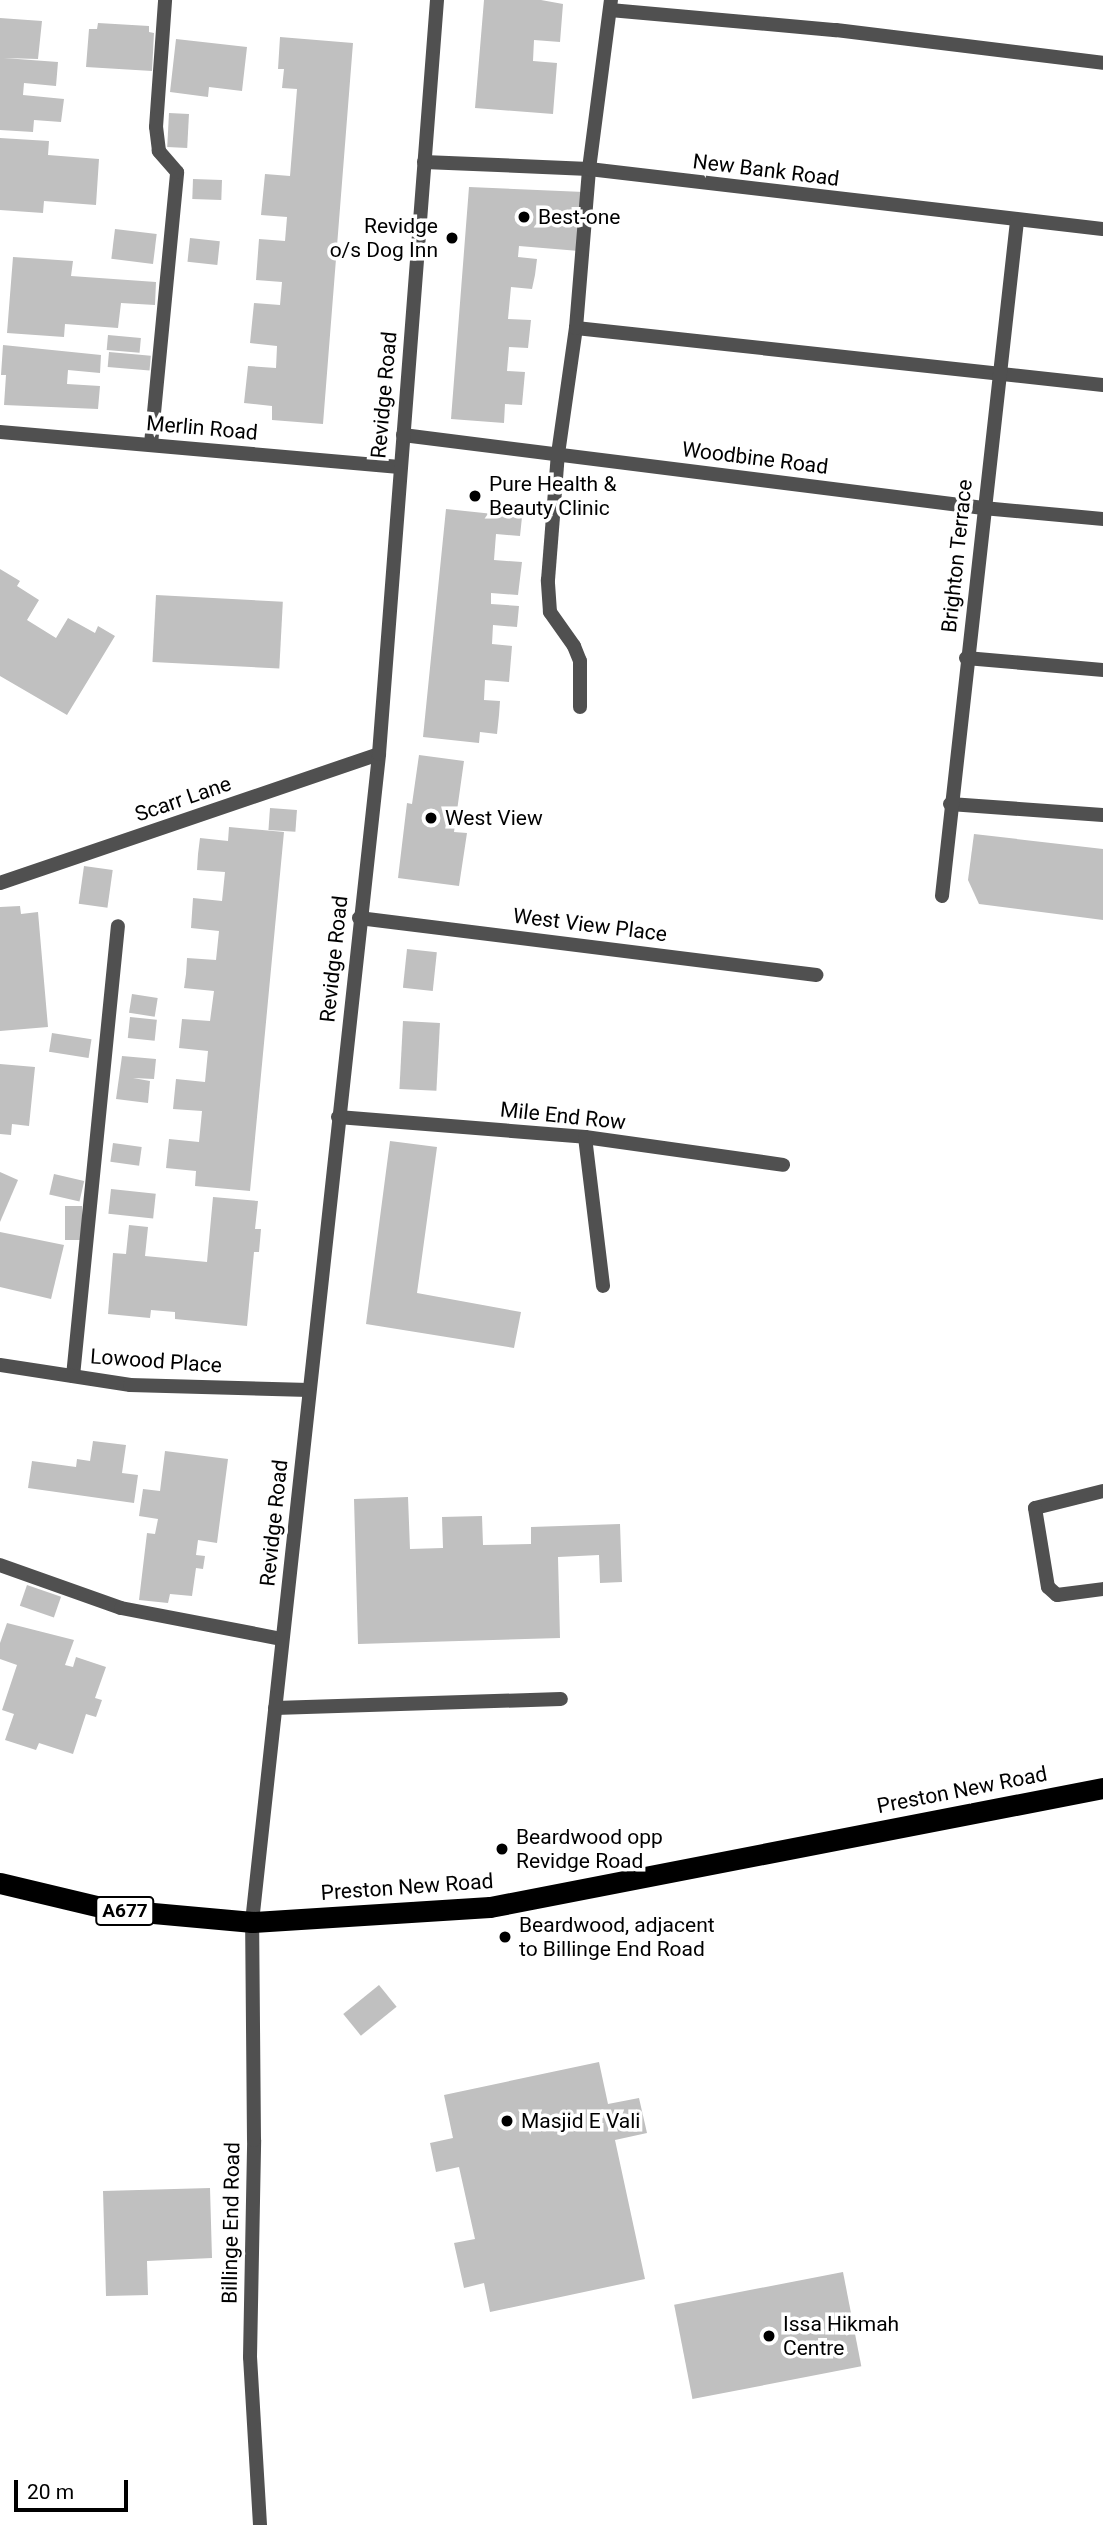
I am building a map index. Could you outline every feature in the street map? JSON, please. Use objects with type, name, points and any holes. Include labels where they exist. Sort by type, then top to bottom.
[{"type":"highway","name":"Preston New Road","points":[[0,1883],[108,1909],[252,1922],[490,1908],[1103,1788]]},
{"type":"street","points":[[151,444],[177,172],[159,151],[156,127],[165,0]]},
{"type":"street","name":"Revidge Road","points":[[252,1922],[359,918],[379,754],[437,0]]},
{"type":"street","points":[[580,707],[580,661],[574,646],[550,612],[548,597],[558,454],[576,328],[589,169],[611,5],[1103,63]]},
{"type":"street","name":"New Bank Road","points":[[424,162],[589,169],[1103,229]]},
{"type":"street","name":"Brighton Terrace","points":[[942,896],[966,659],[1017,221]]},
{"type":"street","points":[[576,328],[1103,385]]},
{"type":"street","name":"Merlin Road","points":[[0,432],[400,467]]},
{"type":"street","name":"Woodbine Road","points":[[403,435],[983,508],[1103,519]]},
{"type":"street","points":[[966,659],[1103,670]]},
{"type":"street","name":"Scarr Lane","points":[[0,883],[379,754]]},
{"type":"street","points":[[950,804],[1103,815]]},
{"type":"street","name":"West View Place","points":[[359,918],[816,975]]},
{"type":"street","points":[[73,1376],[118,926]]},
{"type":"street","name":"Mile End Row","points":[[338,1117],[584,1137],[783,1165]]},
{"type":"street","points":[[584,1137],[603,1286]]},
{"type":"street","name":"Lowood Place","points":[[0,1365],[130,1385],[309,1390]]},
{"type":"street","points":[[1103,1491],[1035,1508],[1048,1587],[1057,1594],[1103,1589]]},
{"type":"street","points":[[0,1565],[121,1608],[282,1639]]},
{"type":"street","points":[[275,1708],[561,1699]]},
{"type":"street","name":"Billinge End Road","points":[[252,1922],[254,2140],[250,2357],[260,2525]]},
{"type":"building","points":[[484,0],[541,0],[563,4],[560,42],[534,40],[533,61],[557,63],[553,114],[475,108]]},
{"type":"building","points":[[0,18],[42,21],[38,59],[4,58],[58,62],[56,86],[24,83],[23,95],[64,99],[61,122],[34,120],[33,132],[0,130]]},
{"type":"building","points":[[98,23],[149,26],[149,32],[154,33],[152,71],[86,67],[89,29],[97,29]]},
{"type":"building","points":[[280,37],[353,43],[323,424],[272,420],[272,406],[244,403],[248,366],[276,368],[277,346],[250,343],[254,303],[280,305],[282,282],[256,280],[259,239],[285,241],[287,217],[261,215],[265,174],[290,176],[297,89],[282,88],[284,69],[278,69]]},
{"type":"building","points":[[176,39],[247,47],[242,91],[209,87],[208,97],[170,92]]},
{"type":"building","points":[[169,113],[189,114],[187,148],[167,147]]},
{"type":"building","points":[[0,138],[49,141],[48,155],[99,159],[96,205],[44,201],[43,213],[0,210]]},
{"type":"building","points":[[193,179],[222,180],[221,200],[192,199]]},
{"type":"building","points":[[469,187],[584,192],[579,251],[519,246],[518,257],[537,259],[532,289],[511,287],[508,319],[531,320],[528,348],[509,347],[507,371],[525,372],[522,405],[505,404],[504,423],[451,419]]},
{"type":"building","points":[[115,229],[157,234],[153,264],[111,259]]},
{"type":"building","points":[[190,238],[220,241],[217,265],[187,262]]},
{"type":"building","points":[[13,257],[73,261],[71,276],[156,282],[155,305],[121,303],[118,328],[65,324],[64,337],[7,333]]},
{"type":"building","points":[[108,335],[141,338],[140,353],[107,350]]},
{"type":"building","points":[[3,345],[101,355],[100,373],[68,370],[67,384],[100,386],[98,409],[4,405],[6,375],[1,375]]},
{"type":"building","points":[[109,352],[151,356],[150,371],[108,367]]},
{"type":"building","points":[[446,509],[522,517],[520,536],[496,534],[494,560],[522,562],[518,595],[491,593],[491,604],[519,606],[517,627],[493,625],[492,644],[512,646],[509,682],[485,680],[484,700],[500,701],[499,715],[497,734],[480,732],[479,743],[423,737]]},
{"type":"building","points":[[0,569],[20,581],[17,586],[39,600],[27,620],[56,638],[68,618],[95,633],[98,626],[115,636],[67,715],[0,676]]},
{"type":"building","points":[[156,595],[283,602],[279,669],[152,662]]},
{"type":"building","name":"West View","points":[[419,755],[464,761],[454,832],[467,833],[459,886],[398,878],[407,803],[412,804]]},
{"type":"building","points":[[270,808],[297,810],[295,832],[268,830]]},
{"type":"building","points":[[229,827],[284,832],[250,1191],[195,1186],[196,1171],[166,1168],[169,1139],[199,1142],[202,1111],[173,1109],[176,1079],[205,1082],[208,1051],[179,1048],[182,1019],[210,1021],[214,991],[184,988],[187,958],[216,960],[219,931],[191,928],[193,898],[222,901],[225,872],[197,870],[200,838],[228,841]]},
{"type":"building","points":[[974,834],[1103,849],[1103,920],[979,904],[968,880]]},
{"type":"building","points":[[84,866],[113,870],[107,908],[79,904]]},
{"type":"building","points":[[20,906],[21,914],[38,912],[48,1027],[0,1031],[0,907]]},
{"type":"building","points":[[407,949],[437,952],[433,991],[403,988]]},
{"type":"building","points":[[132,994],[158,998],[155,1017],[129,1013]]},
{"type":"building","points":[[130,1017],[157,1020],[155,1041],[128,1038]]},
{"type":"building","points":[[403,1021],[440,1023],[436,1091],[399,1089]]},
{"type":"building","points":[[52,1033],[92,1039],[89,1058],[49,1052]]},
{"type":"building","points":[[122,1056],[156,1059],[154,1079],[133,1078],[150,1081],[148,1103],[116,1099]]},
{"type":"building","points":[[0,1064],[35,1067],[29,1126],[12,1124],[11,1135],[0,1134]]},
{"type":"building","points":[[390,1141],[437,1147],[417,1293],[521,1312],[514,1348],[366,1324]]},
{"type":"building","points":[[113,1143],[142,1147],[139,1166],[110,1162]]},
{"type":"building","points":[[0,1172],[18,1180],[0,1222]]},
{"type":"building","points":[[54,1174],[84,1181],[79,1201],[49,1194]]},
{"type":"building","points":[[111,1189],[156,1194],[153,1219],[108,1214]]},
{"type":"building","points":[[213,1197],[258,1201],[255,1229],[261,1229],[259,1252],[254,1252],[247,1326],[175,1319],[175,1312],[151,1310],[150,1318],[108,1314],[113,1253],[126,1254],[129,1225],[148,1227],[145,1256],[207,1262]]},
{"type":"building","points":[[65,1206],[82,1206],[82,1240],[65,1240]]},
{"type":"building","points":[[0,1232],[64,1245],[51,1299],[0,1287]]},
{"type":"building","points":[[93,1441],[126,1445],[122,1473],[138,1475],[134,1503],[28,1488],[32,1461],[76,1467],[77,1459],[90,1461]]},
{"type":"building","points":[[165,1451],[228,1459],[217,1543],[198,1540],[196,1555],[205,1556],[203,1569],[196,1568],[192,1596],[170,1594],[168,1603],[139,1600],[147,1533],[155,1534],[158,1519],[139,1516],[143,1489],[160,1491]]},
{"type":"building","points":[[408,1497],[410,1549],[443,1548],[442,1517],[482,1516],[483,1545],[531,1544],[531,1527],[620,1524],[622,1582],[600,1583],[599,1555],[558,1557],[560,1638],[358,1644],[354,1499]]},
{"type":"building","points":[[27,1585],[61,1597],[54,1618],[20,1606]]},
{"type":"building","points":[[7,1623],[74,1640],[65,1665],[73,1667],[76,1657],[106,1667],[95,1698],[102,1700],[96,1717],[86,1714],[73,1754],[39,1743],[36,1750],[5,1740],[14,1714],[2,1710],[17,1665],[0,1659],[0,1643]]},
{"type":"building","points":[[379,1985],[397,2007],[361,2036],[343,2014]]},
{"type":"building","points":[[599,2062],[608,2104],[639,2098],[647,2133],[615,2140],[645,2279],[490,2312],[484,2283],[464,2288],[454,2243],[475,2239],[459,2167],[436,2172],[430,2143],[453,2138],[444,2095]]},
{"type":"building","points":[[210,2188],[212,2258],[147,2261],[148,2295],[106,2296],[103,2191]]},
{"type":"building","name":"Issa Hikmah Centre","points":[[843,2272],[861,2366],[692,2399],[674,2305]]},
{"type":"place","name":"Best-one","points":[[524,217]]},
{"type":"place","name":"Revidge o/s Dog Inn","points":[[452,238]]},
{"type":"place","name":"Pure Health & Beauty Clinic","points":[[475,496]]},
{"type":"place","name":"West View","points":[[431,818]]},
{"type":"place","name":"Beardwood opp Revidge Road","points":[[502,1849]]},
{"type":"place","name":"Beardwood, adjacent to Billinge End Road","points":[[505,1937]]},
{"type":"place","name":"Masjid E Vali","points":[[507,2121]]},
{"type":"place","name":"Issa Hikmah Centre","points":[[769,2336]]}]
